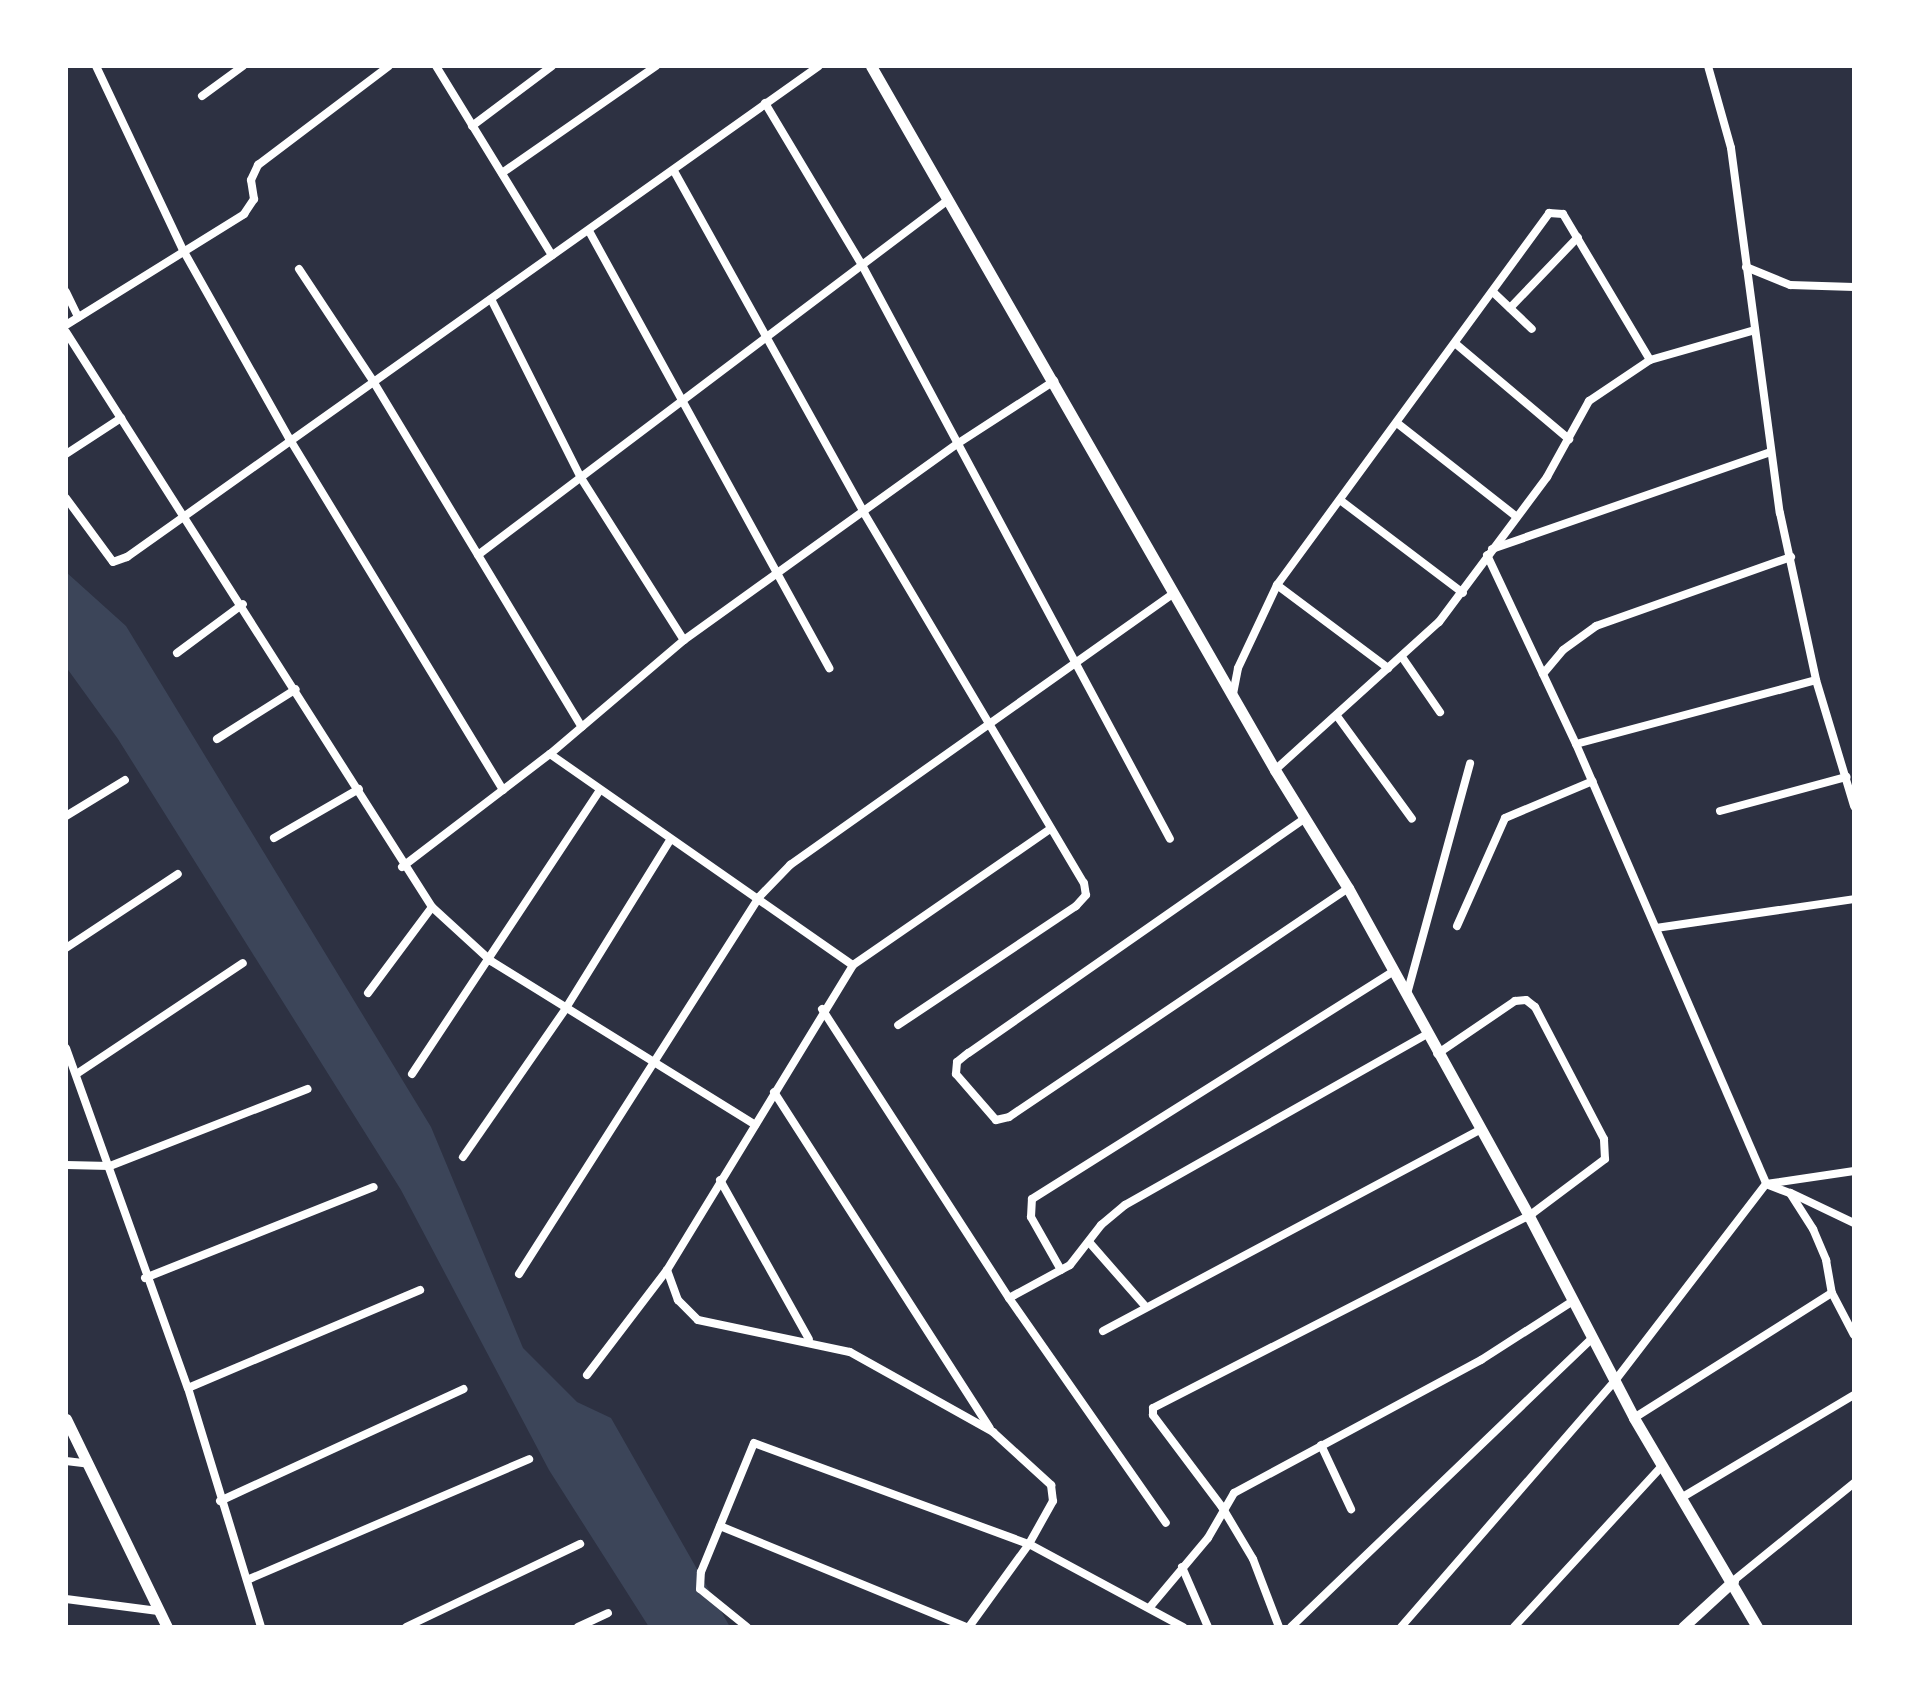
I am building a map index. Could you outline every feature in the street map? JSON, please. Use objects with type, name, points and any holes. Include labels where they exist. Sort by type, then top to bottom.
[{"type":"street","points":[[96,66],[183,250],[289,438],[503,790]]},
{"type":"street","points":[[202,96],[243,66]]},
{"type":"street","points":[[66,325],[244,214],[254,199],[251,180],[258,165],[389,66]]},
{"type":"street","points":[[436,66],[552,255]]},
{"type":"street","points":[[472,126],[552,66]]},
{"type":"street","points":[[502,173],[656,66]]},
{"type":"street","points":[[66,498],[113,562],[184,518],[289,438],[589,231],[819,66]]},
{"type":"street","points":[[871,66],[1275,770],[1348,888],[1529,1216],[1614,1382],[1733,1581],[1757,1627]]},
{"type":"street","points":[[1708,66],[1731,148],[1752,331],[1791,557],[1816,680],[1854,806]]},
{"type":"street","points":[[765,103],[862,265],[957,444],[1078,659],[1170,839]]},
{"type":"street","points":[[674,171],[864,513],[1086,895],[898,1025]]},
{"type":"street","points":[[478,555],[948,200]]},
{"type":"street","points":[[1233,694],[1238,668],[1277,585],[1494,293],[1549,213],[1563,214],[1650,360]]},
{"type":"street","points":[[589,231],[829,668]]},
{"type":"street","points":[[1510,308],[1578,237]]},
{"type":"street","points":[[1746,267],[1790,285],[1854,287]]},
{"type":"street","points":[[299,269],[373,381],[582,727]]},
{"type":"street","points":[[66,292],[78,317]]},
{"type":"street","points":[[1494,293],[1532,329]]},
{"type":"street","points":[[491,299],[581,478],[684,640]]},
{"type":"street","points":[[1275,770],[1402,657],[1463,593],[1569,439],[1589,401],[1650,360],[1752,331]]},
{"type":"street","points":[[66,332],[184,518],[243,604],[359,789],[402,867],[432,907],[491,961],[755,1125]]},
{"type":"street","points":[[1456,344],[1569,439]]},
{"type":"street","points":[[402,867],[550,754],[684,640],[957,444],[1054,381]]},
{"type":"street","points":[[66,454],[121,418]]},
{"type":"street","points":[[1397,423],[1517,517]]},
{"type":"street","points":[[1490,552],[1771,452]]},
{"type":"street","points":[[1340,500],[1463,593]]},
{"type":"street","points":[[1490,552],[1593,781],[1766,1184],[1854,1223]]},
{"type":"street","points":[[1543,674],[1563,650],[1596,626],[1791,557]]},
{"type":"street","points":[[1277,585],[1388,668]]},
{"type":"street","points":[[519,1274],[656,1064],[759,897],[790,865],[1174,593]]},
{"type":"street","points":[[177,653],[243,604]]},
{"type":"street","points":[[1402,657],[1440,712]]},
{"type":"street","points":[[1576,744],[1816,680]]},
{"type":"street","points":[[217,739],[296,689]]},
{"type":"street","points":[[1337,716],[1412,819]]},
{"type":"street","points":[[550,754],[599,792],[759,897],[853,965]]},
{"type":"street","points":[[1407,996],[1470,763]]},
{"type":"street","points":[[1720,811],[1846,777]]},
{"type":"street","points":[[66,816],[125,780]]},
{"type":"street","points":[[1457,926],[1505,818],[1593,781]]},
{"type":"street","points":[[274,838],[359,789]]},
{"type":"street","points":[[412,1074],[491,961],[599,792]]},
{"type":"street","points":[[1304,819],[957,1062],[956,1074],[996,1120],[1009,1117],[1348,888]]},
{"type":"street","points":[[587,1375],[667,1270],[822,1009],[853,965],[1050,829]]},
{"type":"street","points":[[463,1157],[566,1008],[670,840]]},
{"type":"street","points":[[66,948],[178,874]]},
{"type":"street","points":[[1656,928],[1854,899]]},
{"type":"street","points":[[368,993],[432,907]]},
{"type":"street","points":[[78,1073],[243,963]]},
{"type":"street","points":[[1061,1270],[1031,1217],[1032,1199],[1394,971]]},
{"type":"street","points":[[1279,1627],[1253,1559],[1222,1507],[1153,1415],[1153,1408],[1529,1216],[1605,1159],[1604,1139],[1535,1007],[1526,1000],[1515,1001],[1437,1054]]},
{"type":"street","points":[[822,1009],[1009,1298],[1166,1523]]},
{"type":"street","points":[[1009,1298],[1061,1270],[1125,1205],[1427,1034]]},
{"type":"street","points":[[66,1048],[70,1063],[78,1073],[110,1166],[145,1278],[188,1388],[220,1501],[261,1627]]},
{"type":"street","points":[[66,1165],[110,1166],[307,1089]]},
{"type":"street","points":[[774,1092],[993,1432]]},
{"type":"street","points":[[1103,1331],[1482,1129]]},
{"type":"street","points":[[1401,1627],[1614,1382],[1766,1184],[1854,1171]]},
{"type":"street","points":[[720,1180],[809,1339]]},
{"type":"street","points":[[145,1278],[374,1187]]},
{"type":"street","points":[[1790,1193],[1826,1260],[1832,1293],[1854,1335]]},
{"type":"street","points":[[1089,1242],[1146,1307]]},
{"type":"street","points":[[667,1270],[678,1300],[698,1320],[809,1339],[897,1375],[993,1432],[1051,1485],[1053,1501],[1029,1544],[967,1627],[720,1526]]},
{"type":"street","points":[[188,1388],[420,1290]]},
{"type":"street","points":[[1634,1418],[1832,1293]]},
{"type":"street","points":[[1150,1607],[1208,1538],[1222,1507],[1234,1493],[1481,1360],[1573,1301]]},
{"type":"street","points":[[1291,1627],[1592,1338]]},
{"type":"street","points":[[220,1501],[463,1389]]},
{"type":"street","points":[[1681,1498],[1854,1395]]},
{"type":"street","points":[[66,1419],[167,1627]]},
{"type":"street","points":[[747,1627],[700,1589],[701,1572],[754,1443],[1029,1544],[1183,1627]]},
{"type":"street","points":[[1321,1445],[1351,1509]]},
{"type":"street","points":[[247,1580],[529,1459]]},
{"type":"street","points":[[66,1461],[89,1464]]},
{"type":"street","points":[[1514,1627],[1662,1466]]},
{"type":"street","points":[[1683,1627],[1733,1581],[1854,1483]]},
{"type":"street","points":[[406,1627],[580,1544]]},
{"type":"street","points":[[1182,1567],[1208,1627]]},
{"type":"street","points":[[66,1599],[158,1611]]},
{"type":"street","points":[[578,1627],[608,1613]]},
{"type":"shaded area","points":[[66,572],[126,626],[431,1127],[523,1348],[577,1402],[611,1418],[730,1627],[649,1627],[549,1470],[401,1190],[118,739],[66,667]]}]
